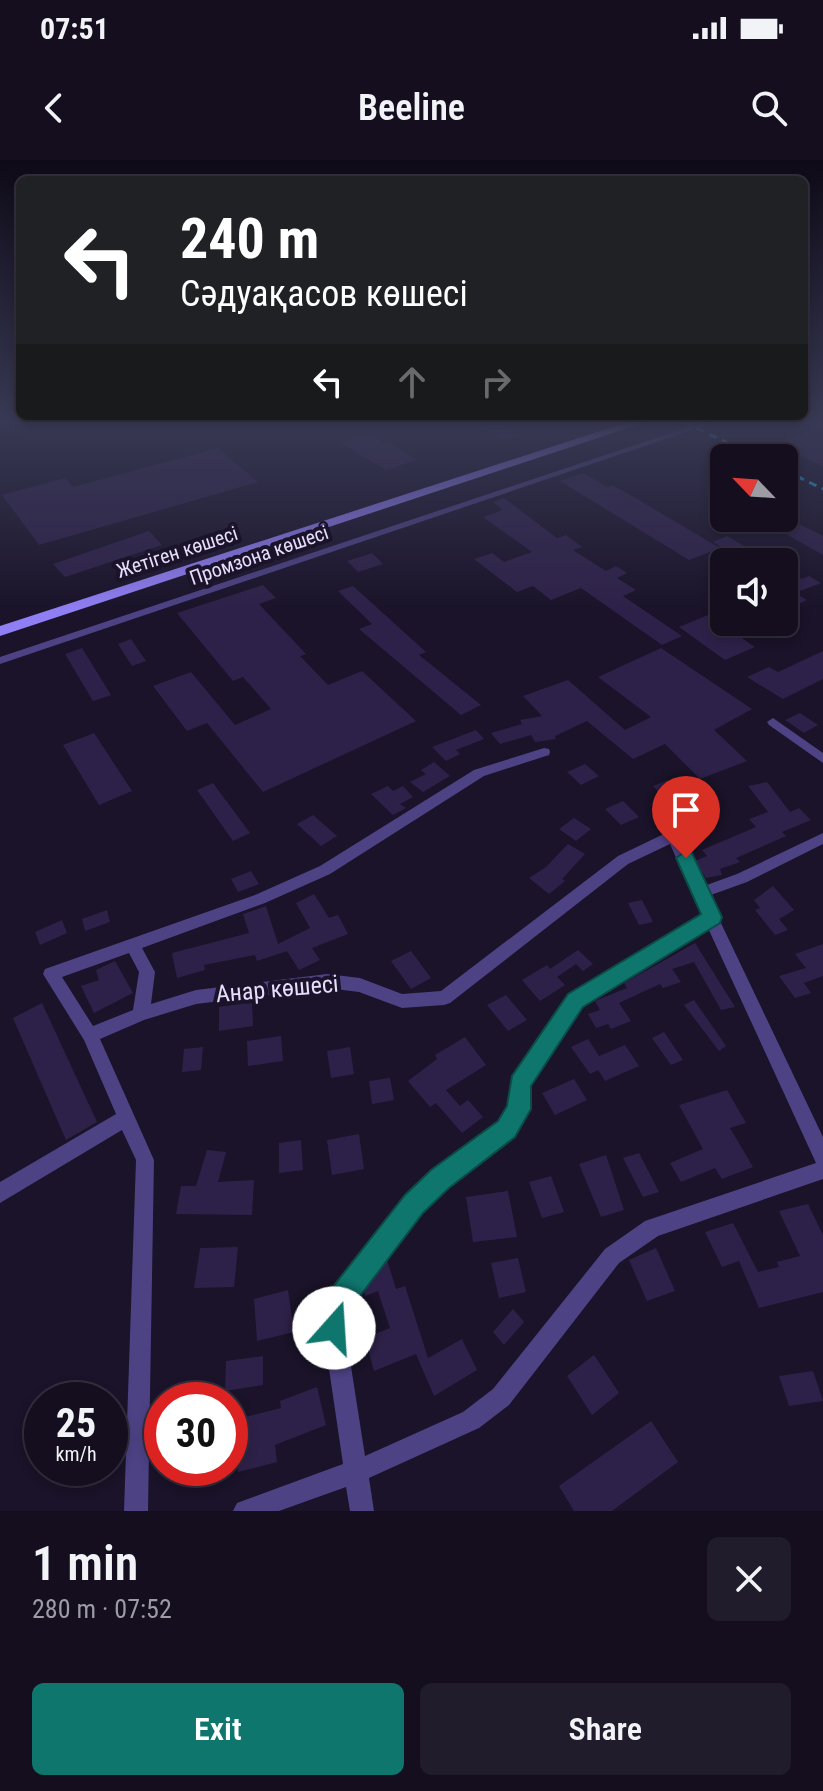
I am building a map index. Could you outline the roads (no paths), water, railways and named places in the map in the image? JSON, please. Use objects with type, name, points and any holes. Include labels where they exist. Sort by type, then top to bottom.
[{"type":"street","name":"Жетіген көшесі","points":[[0,631],[447,485]]},
{"type":"street","name":"Промзона көшесі","points":[[0,661],[524,485]]},
{"type":"street","points":[[773,722],[823,759]]},
{"type":"street","points":[[136,1511],[145,1160],[90,1035],[51,974],[260,899],[325,870],[479,773],[544,752]]},
{"type":"street","name":"Анар көшесі","points":[[90,1035],[141,1014],[196,997],[327,981],[360,985],[402,1001],[444,998],[623,860],[673,836],[700,893]]},
{"type":"street","points":[[823,838],[742,878],[700,893],[823,1158]]},
{"type":"street","points":[[362,1511],[334,1328],[338,1302],[414,1204],[440,1179],[507,1129],[519,1109],[520,1084],[576,1000],[713,917]]},
{"type":"street","points":[[133,945],[147,972],[141,1014]]},
{"type":"street","points":[[0,1193],[127,1117]]},
{"type":"street","points":[[245,1511],[355,1472],[471,1420],[501,1397],[612,1256],[652,1228],[823,1170]]},
{"type":"railway","points":[[815,485],[823,489]]}]
